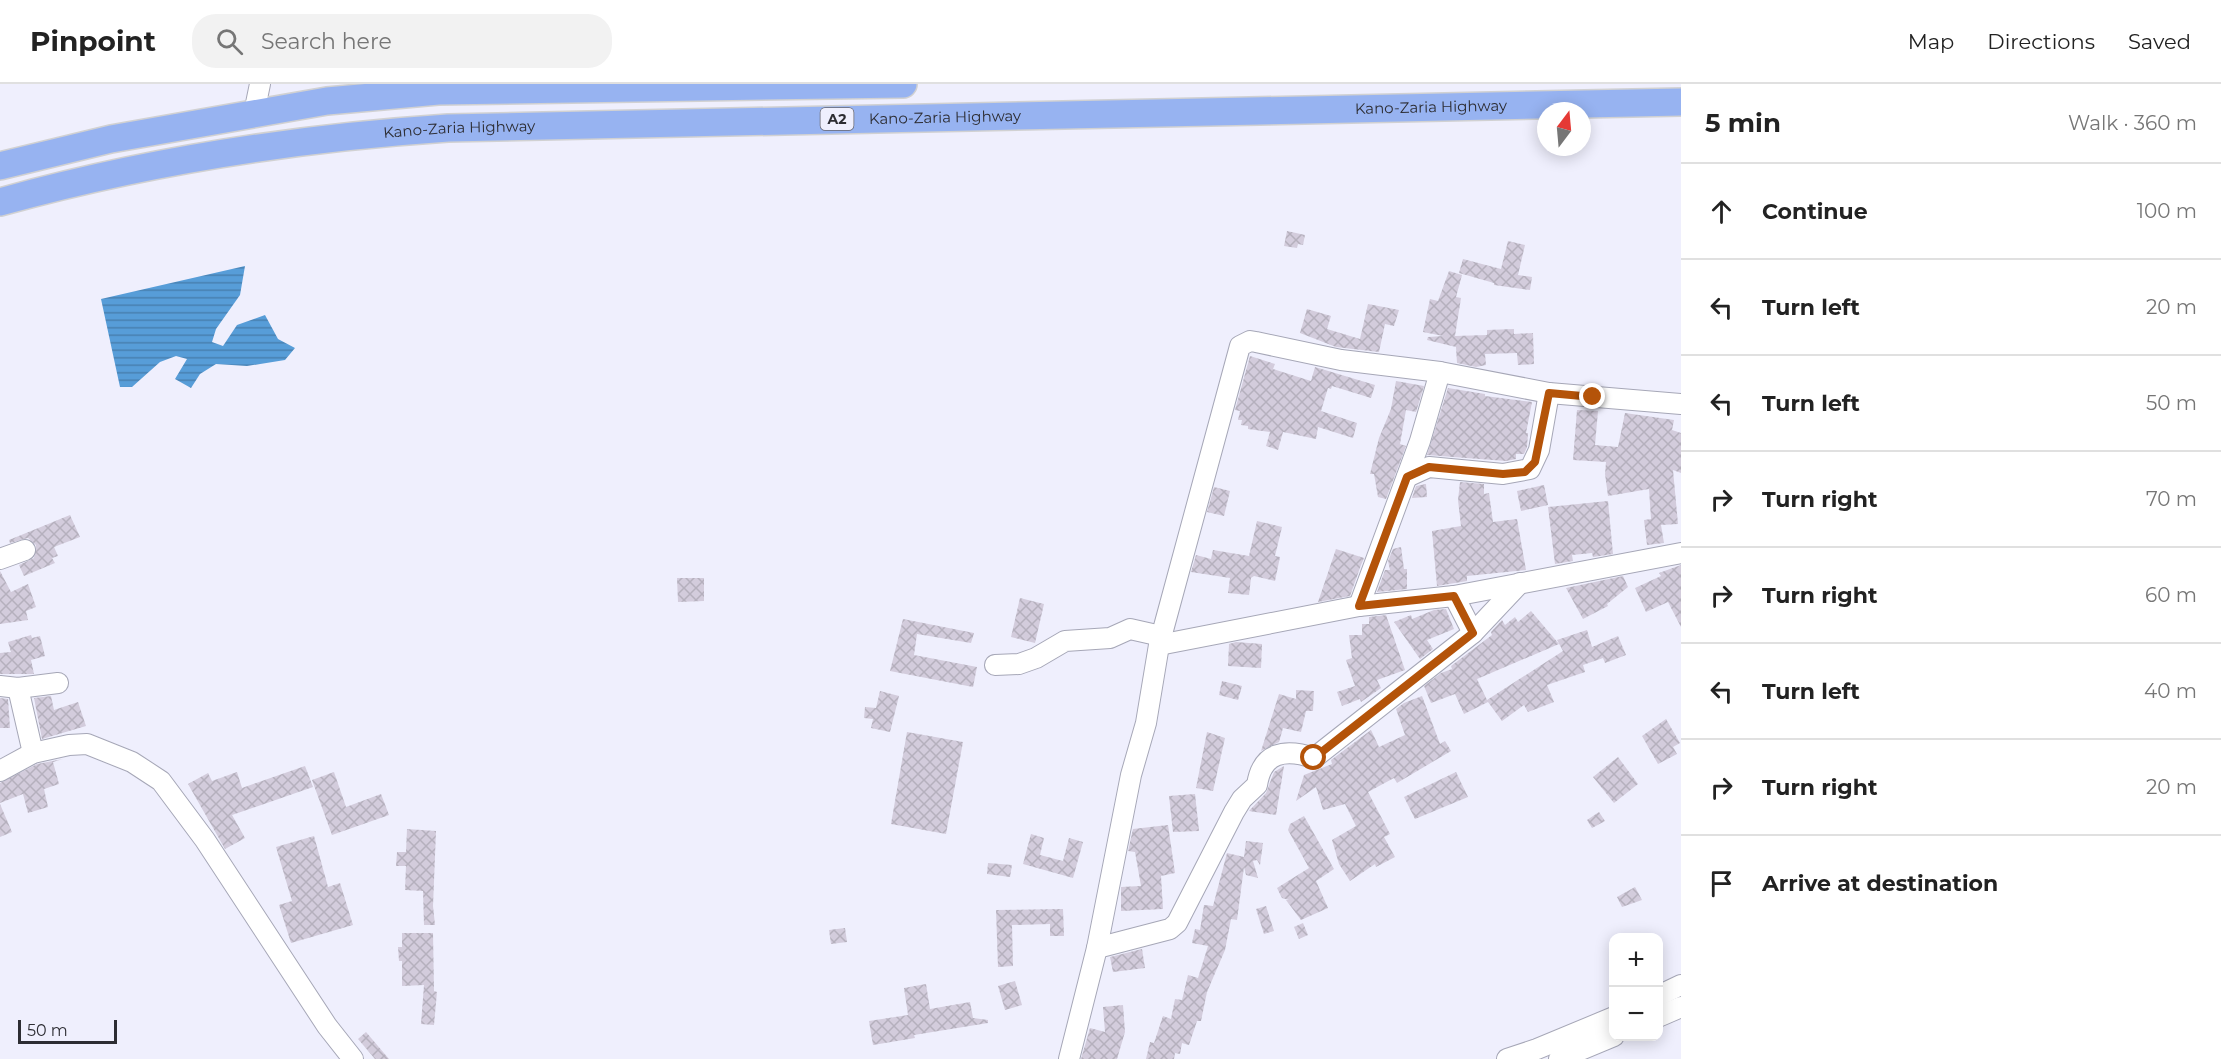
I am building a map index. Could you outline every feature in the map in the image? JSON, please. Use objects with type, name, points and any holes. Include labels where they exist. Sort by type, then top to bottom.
[{"type":"highway","points":[[0,166],[111,139],[327,101],[438,91],[903,84]]},
{"type":"highway","name":"Kano-Zaria Highway","points":[[0,202],[78,182],[251,147],[346,135],[448,128],[1681,102]]},
{"type":"street","points":[[254,113],[260,84]]},
{"type":"street","points":[[1069,1059],[1097,948],[1131,775],[1146,723],[1160,640],[1240,346],[1250,341],[1341,360],[1440,372],[1549,393],[1681,404]]},
{"type":"street","points":[[1359,606],[1420,441],[1440,372]]},
{"type":"street","points":[[1407,477],[1429,467],[1503,474],[1530,470],[1539,450],[1549,393]]},
{"type":"street","points":[[0,559],[25,550]]},
{"type":"street","points":[[995,665],[1019,664],[1036,658],[1065,641],[1110,638],[1130,629],[1160,640],[1359,606],[1454,596],[1681,553]]},
{"type":"street","points":[[1097,948],[1170,929],[1177,923],[1234,812],[1242,799],[1257,785],[1260,769],[1272,756],[1298,753],[1314,758],[1473,633],[1520,583]]},
{"type":"street","points":[[1454,596],[1473,633]]},
{"type":"street","points":[[33,753],[9,687],[58,683]]},
{"type":"street","points":[[0,771],[33,753],[69,745],[87,744],[132,762],[161,781],[205,840],[327,1026],[353,1059]]},
{"type":"street","points":[[1663,994],[1681,985]]},
{"type":"street","points":[[1663,1015],[1681,1007]]},
{"type":"street","points":[[1507,1059],[1609,1019]]},
{"type":"street","points":[[1558,1059],[1609,1038]]},
{"type":"water","points":[[245,266],[240,295],[216,329],[212,342],[223,346],[237,325],[265,315],[278,339],[295,348],[285,360],[247,366],[216,364],[200,374],[191,388],[175,379],[187,359],[176,356],[160,362],[132,387],[120,387],[101,299]]},
{"type":"building","points":[[1287,231],[1305,235],[1303,245],[1298,244],[1297,248],[1284,246]]},
{"type":"building","points":[[1508,241],[1525,245],[1518,275],[1532,277],[1530,290],[1494,285],[1494,283],[1459,273],[1463,259],[1501,269]]},
{"type":"building","points":[[1449,271],[1462,275],[1456,297],[1461,298],[1455,336],[1487,335],[1487,330],[1514,329],[1514,334],[1533,333],[1534,364],[1518,365],[1517,353],[1485,354],[1486,365],[1476,367],[1457,363],[1456,347],[1427,340],[1428,337],[1443,336],[1423,332],[1430,299],[1438,301]]},
{"type":"building","points":[[1368,304],[1399,310],[1394,326],[1385,324],[1379,352],[1336,347],[1300,333],[1307,309],[1331,316],[1327,329],[1360,339]]},
{"type":"building","points":[[1250,356],[1275,364],[1273,369],[1311,381],[1315,367],[1375,385],[1371,398],[1332,386],[1331,389],[1328,388],[1321,411],[1357,423],[1353,438],[1318,427],[1316,439],[1283,432],[1278,450],[1266,446],[1270,432],[1248,429],[1248,426],[1241,425],[1242,420],[1238,420],[1240,411],[1235,410]]},
{"type":"building","points":[[1396,381],[1424,386],[1416,412],[1406,410],[1400,444],[1406,446],[1386,499],[1378,497],[1374,474],[1370,474],[1379,438],[1391,409]]},
{"type":"building","points":[[1448,388],[1485,394],[1485,396],[1532,402],[1526,433],[1528,433],[1527,447],[1524,454],[1516,454],[1516,459],[1506,461],[1427,455]]},
{"type":"building","points":[[1577,410],[1598,411],[1595,445],[1618,447],[1625,413],[1674,420],[1672,430],[1681,433],[1681,473],[1673,470],[1678,524],[1661,525],[1664,543],[1647,545],[1644,520],[1651,519],[1649,489],[1608,496],[1606,462],[1573,460]]},
{"type":"building","points":[[1460,482],[1484,484],[1484,494],[1489,493],[1493,522],[1517,519],[1526,570],[1467,576],[1467,581],[1437,586],[1432,531],[1461,526],[1458,500]]},
{"type":"building","points":[[1426,484],[1427,497],[1412,498],[1416,486]]},
{"type":"building","points":[[1544,485],[1548,505],[1521,511],[1517,491]]},
{"type":"building","points":[[1214,487],[1230,491],[1224,516],[1207,512]]},
{"type":"building","points":[[1608,501],[1613,554],[1593,557],[1592,553],[1572,555],[1573,561],[1555,564],[1548,507]]},
{"type":"building","points":[[70,515],[80,537],[54,547],[58,556],[52,558],[55,563],[24,576],[19,565],[34,558],[36,545],[28,538],[10,543],[9,540]]},
{"type":"building","points":[[1257,521],[1282,527],[1275,556],[1280,557],[1275,581],[1254,576],[1251,578],[1249,595],[1228,593],[1230,578],[1191,572],[1196,555],[1211,559],[1213,550],[1249,556]]},
{"type":"building","points":[[1401,547],[1404,569],[1407,569],[1407,589],[1377,592],[1385,570],[1390,570],[1388,561],[1393,549]]},
{"type":"building","points":[[1336,549],[1364,558],[1350,596],[1318,602]]},
{"type":"building","points":[[1681,565],[1681,627],[1668,602],[1646,612],[1635,588],[1661,576],[1659,573]]},
{"type":"building","points":[[0,571],[11,592],[28,584],[36,607],[26,611],[28,620],[0,624]]},
{"type":"building","points":[[1623,576],[1628,587],[1607,604],[1608,606],[1583,619],[1566,588]]},
{"type":"building","points":[[677,578],[704,578],[704,601],[678,602]]},
{"type":"building","points":[[1020,598],[1044,604],[1035,643],[1011,637]]},
{"type":"building","points":[[1446,609],[1454,629],[1427,640],[1433,649],[1420,659],[1394,622],[1411,615],[1412,619],[1434,610]]},
{"type":"building","points":[[1531,611],[1559,644],[1477,679],[1487,700],[1563,651],[1557,640],[1587,630],[1592,647],[1618,636],[1626,655],[1605,663],[1603,658],[1583,665],[1585,672],[1547,685],[1554,702],[1528,712],[1524,705],[1502,721],[1488,702],[1464,714],[1455,694],[1431,703],[1424,686],[1441,673],[1452,669],[1451,666],[1492,635],[1491,632],[1502,620],[1505,625],[1515,617],[1518,622]]},
{"type":"building","points":[[1386,615],[1405,670],[1377,680],[1381,688],[1361,702],[1360,699],[1342,706],[1337,692],[1355,686],[1346,660],[1352,658],[1349,635],[1362,635],[1362,624],[1369,624],[1369,617]]},
{"type":"building","points":[[903,619],[974,633],[971,643],[917,634],[914,655],[977,667],[973,687],[890,671]]},
{"type":"building","points":[[31,635],[32,638],[40,636],[45,656],[31,660],[34,674],[0,674],[0,653],[11,652],[8,642]]},
{"type":"building","points":[[1236,642],[1262,644],[1261,668],[1228,666],[1229,644]]},
{"type":"building","points":[[1222,681],[1242,686],[1238,700],[1219,695]]},
{"type":"building","points":[[1296,690],[1314,691],[1313,711],[1306,711],[1301,732],[1283,728],[1279,742],[1261,751],[1279,694],[1296,699]]},
{"type":"building","points":[[880,691],[899,696],[890,732],[871,728],[873,719],[864,718],[865,707],[876,708]]},
{"type":"building","points":[[51,696],[54,710],[78,702],[86,726],[42,739],[34,698]]},
{"type":"building","points":[[1422,696],[1440,744],[1445,741],[1451,751],[1397,783],[1394,778],[1368,792],[1390,834],[1384,837],[1395,857],[1376,867],[1375,864],[1350,881],[1339,864],[1332,840],[1356,826],[1345,804],[1323,810],[1316,787],[1296,801],[1304,775],[1332,764],[1331,760],[1371,730],[1379,747],[1405,735],[1396,709]]},
{"type":"building","points":[[0,698],[8,699],[10,728],[0,728]]},
{"type":"building","points":[[1666,719],[1680,743],[1673,747],[1677,754],[1658,764],[1642,736]]},
{"type":"building","points":[[907,732],[963,742],[946,834],[891,824]]},
{"type":"building","points":[[1207,732],[1225,738],[1213,791],[1196,788]]},
{"type":"building","points":[[1618,757],[1638,784],[1614,803],[1593,777]]},
{"type":"building","points":[[63,759],[53,762],[59,784],[44,789],[48,807],[28,813],[23,794],[0,803],[0,783],[37,764]]},
{"type":"building","points":[[305,766],[313,787],[232,815],[245,838],[225,849],[188,784],[208,773],[212,781],[237,772],[242,788]]},
{"type":"building","points":[[1284,766],[1276,815],[1249,811],[1266,793],[1274,772]]},
{"type":"building","points":[[334,772],[346,807],[381,794],[389,815],[332,835],[312,780]]},
{"type":"building","points":[[1456,772],[1468,797],[1415,819],[1404,797]]},
{"type":"building","points":[[1195,794],[1199,831],[1173,832],[1169,796]]},
{"type":"building","points":[[0,804],[12,832],[0,837]]},
{"type":"building","points":[[1599,812],[1605,821],[1592,828],[1587,820]]},
{"type":"building","points":[[1304,816],[1334,869],[1316,881],[1328,908],[1301,920],[1286,900],[1289,900],[1282,898],[1277,888],[1309,868],[1288,830],[1290,824]]},
{"type":"building","points":[[1168,825],[1175,873],[1161,876],[1163,909],[1121,911],[1121,887],[1141,886],[1135,852],[1128,851],[1133,829]]},
{"type":"building","points":[[407,829],[436,831],[433,906],[435,925],[424,925],[423,891],[405,890],[406,866],[396,866],[397,852],[406,852]]},
{"type":"building","points":[[1031,834],[1044,838],[1040,855],[1063,861],[1069,838],[1083,842],[1073,878],[1023,864]]},
{"type":"building","points":[[314,836],[328,887],[340,883],[353,925],[291,943],[279,905],[292,901],[276,847]]},
{"type":"building","points":[[1246,841],[1263,843],[1260,865],[1257,860],[1253,861],[1258,878],[1246,875],[1244,867],[1237,920],[1231,919],[1225,950],[1207,992],[1201,1021],[1197,1021],[1189,1045],[1182,1043],[1180,1054],[1175,1053],[1174,1059],[1146,1059],[1150,1042],[1154,1043],[1163,1016],[1171,1019],[1175,999],[1182,1000],[1188,975],[1198,978],[1208,946],[1192,943],[1195,929],[1200,930],[1204,905],[1213,906],[1227,853],[1244,857]]},
{"type":"building","points":[[988,863],[1012,865],[1010,877],[987,874]]},
{"type":"building","points":[[1635,887],[1642,900],[1622,907],[1617,897]]},
{"type":"building","points":[[1266,906],[1274,931],[1264,934],[1256,909]]},
{"type":"building","points":[[1063,909],[1064,936],[1050,936],[1050,924],[1012,925],[1013,966],[998,967],[996,910]]},
{"type":"building","points":[[1303,923],[1308,935],[1299,939],[1294,927]]},
{"type":"building","points":[[845,928],[847,942],[831,944],[829,930]]},
{"type":"building","points":[[402,933],[433,933],[434,991],[437,992],[434,1025],[421,1024],[424,985],[402,986],[402,961],[399,961],[398,947],[402,947]]},
{"type":"building","points":[[1142,949],[1145,968],[1113,972],[1110,957]]},
{"type":"building","points":[[1015,981],[1022,1005],[1005,1010],[998,986]]},
{"type":"building","points":[[926,984],[930,1009],[970,1002],[973,1018],[988,1020],[988,1023],[914,1035],[915,1038],[873,1045],[869,1021],[908,1015],[904,988]]},
{"type":"building","points":[[1123,1005],[1125,1032],[1117,1059],[1081,1059],[1090,1028],[1105,1032],[1103,1007]]},
{"type":"building","points":[[366,1032],[389,1059],[375,1059],[358,1039]]},
{"type":"route","points":[[1314,758],[1473,633],[1454,596],[1359,606],[1407,477],[1429,467],[1452,471],[1503,474],[1517,474],[1530,470],[1539,450],[1549,393],[1593,397]]}]
